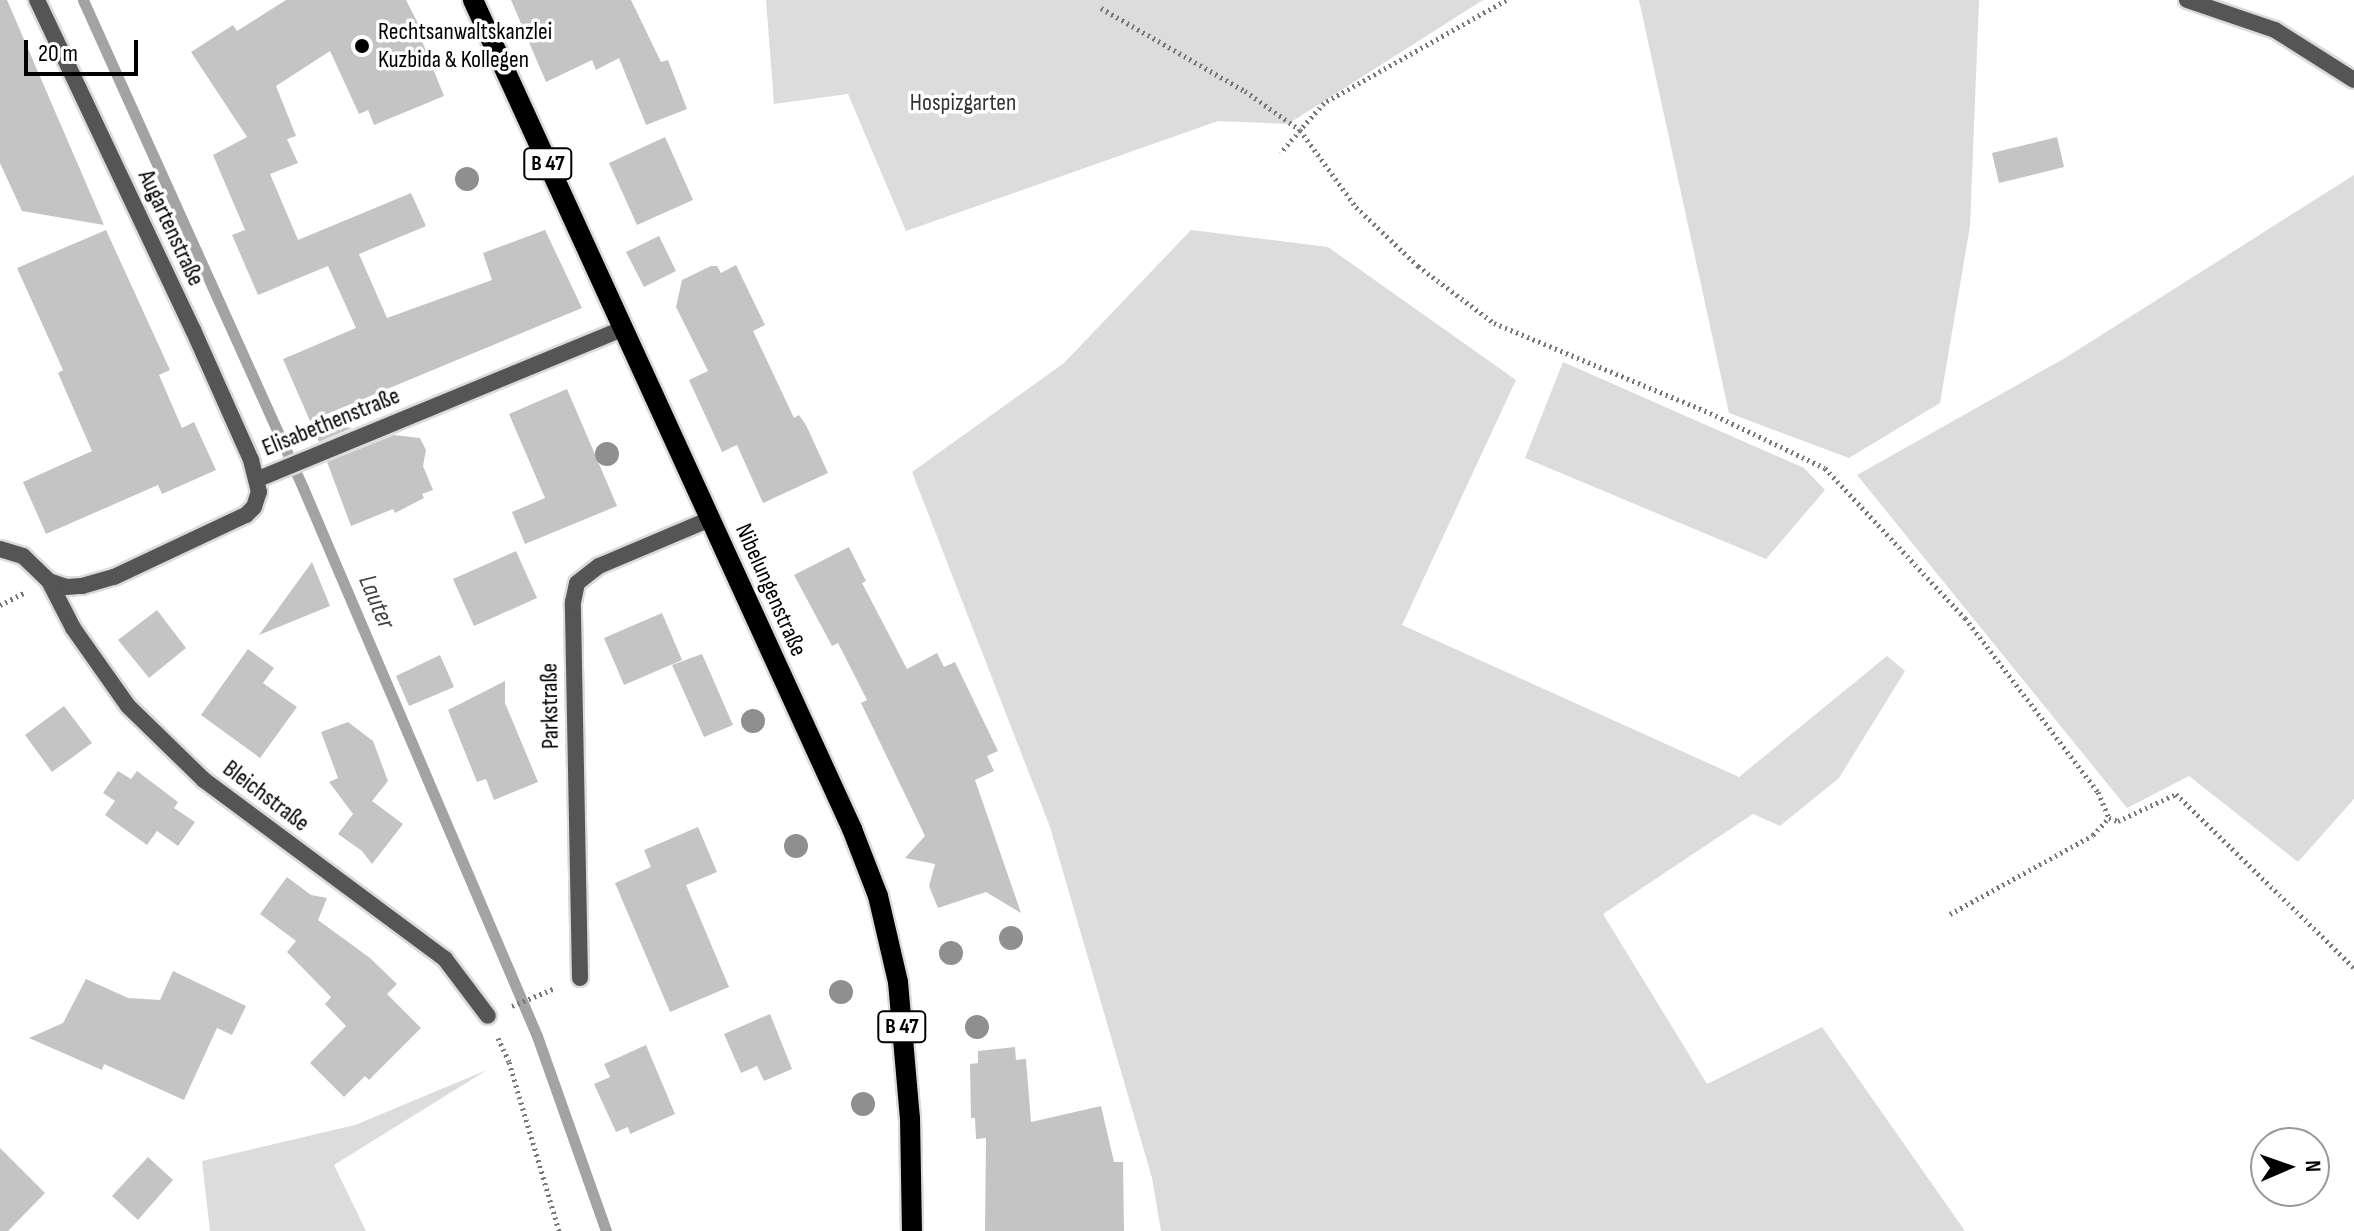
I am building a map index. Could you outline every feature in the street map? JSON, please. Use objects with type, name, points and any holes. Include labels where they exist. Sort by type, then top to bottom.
[{"type":"main road","name":"Nibelungenstraße","points":[[473,0],[852,829],[878,896],[898,982],[910,1118],[912,1231]]},
{"type":"street","name":"Augartenstraße","points":[[37,0],[264,476]]},
{"type":"street","points":[[2187,0],[2275,30],[2354,80]]},
{"type":"street","name":"Elisabethenstraße","points":[[49,581],[66,587],[114,577],[246,515],[254,507],[264,476],[624,328]]},
{"type":"street","name":"Parkstraße","points":[[580,978],[573,602],[577,583],[599,566],[710,519]]},
{"type":"street","points":[[0,549],[23,556],[49,581]]},
{"type":"street","name":"Bleichstraße","points":[[49,581],[73,628],[128,706],[204,780],[445,959],[488,1016]]},
{"type":"path","points":[[1281,153],[1324,103],[1506,0]]},
{"type":"path","points":[[1101,8],[1245,91],[1300,130],[1356,207],[1418,266],[1494,323],[1710,413],[1825,468],[1965,618],[2098,792],[2109,818],[2118,821],[2176,794],[2354,968]]},
{"type":"path","points":[[1950,914],[2093,835],[2109,818]]},
{"type":"path","points":[[559,1231],[509,1062],[488,1016],[580,978]]},
{"type":"green space","name":"Hospizgarten","points":[[766,0],[1483,0],[1288,124],[1218,121],[906,231],[848,94],[774,104]]},
{"type":"green space","points":[[1639,0],[1979,0],[1970,226],[1940,403],[1849,458],[1729,413]]},
{"type":"green space","points":[[2354,175],[2354,799],[2298,862],[2189,776],[2127,808],[1857,475],[2065,358]]},
{"type":"green space","points":[[1191,230],[1328,247],[1516,380],[1402,625],[1739,777],[1887,656],[1905,671],[1839,778],[1780,826],[1753,814],[1603,914],[1707,1084],[1822,1027],[1965,1231],[1161,1231],[1152,1178],[1050,827],[912,472],[1064,363]]},
{"type":"green space","points":[[1563,362],[1804,468],[1825,490],[1766,559],[1525,458]]},
{"type":"green space","points":[[487,1070],[334,1165],[366,1231],[210,1231],[202,1161],[355,1125]]},
{"type":"building","points":[[0,0],[7,0],[104,225],[22,211],[0,163]]},
{"type":"building","points":[[286,0],[406,0],[426,39],[422,41],[444,96],[374,125],[368,110],[359,114],[330,51],[276,86],[296,136],[287,139],[298,163],[270,174],[298,240],[411,193],[426,226],[359,254],[387,318],[492,280],[483,253],[545,230],[582,308],[310,421],[283,359],[356,328],[328,266],[258,295],[232,235],[245,230],[213,155],[247,137],[191,52],[233,25],[237,31]]},
{"type":"building","points":[[511,0],[631,0],[661,62],[668,60],[687,109],[646,125],[619,58],[596,70],[592,60],[546,82]]},
{"type":"building","points":[[665,137],[693,200],[637,225],[609,163]]},
{"type":"building","points":[[2057,137],[2064,167],[1999,183],[1992,153]]},
{"type":"building","points":[[106,230],[170,370],[159,375],[182,428],[194,422],[216,470],[162,494],[158,485],[46,534],[23,482],[92,451],[58,373],[63,370],[17,268]]},
{"type":"building","points":[[659,236],[676,271],[644,287],[626,252]]},
{"type":"building","points":[[736,265],[765,325],[753,331],[794,418],[799,415],[806,425],[828,473],[763,503],[737,445],[722,452],[689,380],[708,371],[676,307],[682,280],[711,266],[717,266],[721,273]]},
{"type":"building","points":[[567,389],[617,506],[525,544],[512,512],[545,498],[509,414]]},
{"type":"building","points":[[310,422],[352,428],[319,442]]},
{"type":"building","points":[[394,435],[420,438],[426,450],[423,466],[433,490],[395,513],[393,509],[351,526],[327,462]]},
{"type":"building","points":[[849,547],[866,581],[862,583],[907,669],[937,653],[944,667],[955,662],[998,751],[987,756],[994,771],[975,780],[1021,913],[986,892],[938,908],[929,886],[935,864],[905,858],[925,836],[861,703],[867,700],[838,643],[832,646],[794,575]]},
{"type":"building","points":[[516,551],[537,598],[474,626],[453,579]]},
{"type":"building","points":[[312,562],[330,606],[259,635]]},
{"type":"building","points":[[157,610],[186,648],[149,678],[118,640]]},
{"type":"building","points":[[662,613],[682,660],[624,685],[604,638]]},
{"type":"building","points":[[248,649],[274,668],[263,683],[297,707],[260,758],[201,715]]},
{"type":"building","points":[[702,654],[733,725],[704,737],[672,665]]},
{"type":"building","points":[[440,655],[454,687],[409,706],[396,676]]},
{"type":"building","points":[[505,681],[505,703],[538,782],[494,800],[486,779],[477,782],[448,710]]},
{"type":"building","points":[[64,706],[92,743],[52,772],[25,735]]},
{"type":"building","points":[[348,722],[373,741],[388,781],[372,801],[403,824],[372,864],[362,851],[338,834],[353,814],[329,782],[338,778],[321,732]]},
{"type":"building","points":[[118,771],[131,779],[137,771],[178,802],[174,808],[195,822],[178,846],[157,831],[147,845],[105,815],[115,801],[103,793]]},
{"type":"building","points":[[698,827],[717,872],[686,885],[729,987],[670,1012],[615,883],[651,867],[644,850]]},
{"type":"building","points":[[287,877],[311,895],[327,898],[318,920],[370,958],[397,984],[387,994],[421,1028],[369,1080],[365,1076],[344,1097],[310,1063],[346,1026],[325,1004],[331,997],[287,952],[296,941],[260,914]]},
{"type":"building","points":[[173,971],[246,1006],[232,1035],[217,1028],[184,1100],[104,1064],[102,1070],[29,1038],[63,1023],[86,979],[128,998],[160,1000]]},
{"type":"building","points":[[770,1014],[792,1069],[764,1081],[757,1066],[741,1073],[724,1034]]},
{"type":"building","points":[[646,1045],[675,1114],[630,1134],[628,1127],[616,1132],[594,1084],[610,1077],[604,1064]]},
{"type":"building","points":[[1015,1047],[1016,1060],[1026,1059],[1031,1122],[1101,1106],[1114,1162],[1123,1162],[1124,1231],[985,1231],[986,1138],[976,1139],[975,1118],[971,1118],[970,1064],[978,1063],[978,1051]]},
{"type":"building","points":[[0,1148],[45,1193],[8,1231],[0,1231]]},
{"type":"building","points":[[148,1157],[173,1180],[138,1220],[112,1196]]},
{"type":"waterway","name":"Lauter","points":[[83,0],[303,488],[537,1036],[606,1231]]},
{"type":"place","name":"Rechtsanwaltskanzlei Kuzbida & Kollegen","points":[[362,46]]}]
